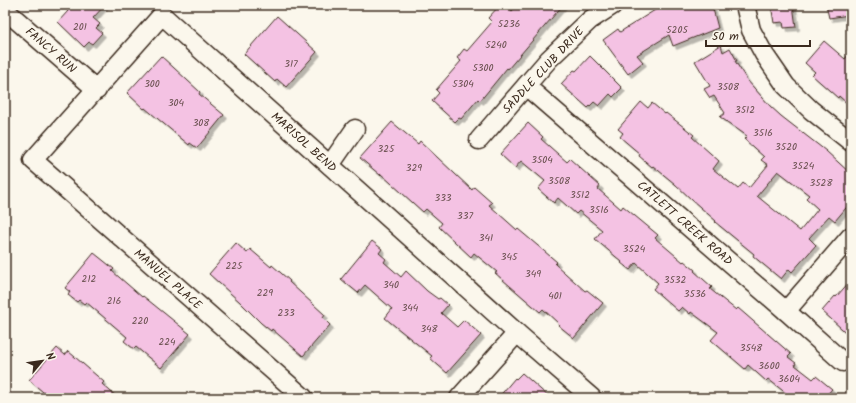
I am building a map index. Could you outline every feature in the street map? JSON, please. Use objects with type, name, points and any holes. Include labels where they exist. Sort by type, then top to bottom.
[{"type":"street","name":"SADDLE CLUB DRIVE","points":[[479,140],[549,59],[590,20],[613,5]]},
{"type":"street","points":[[745,5],[751,30],[754,36],[764,54],[786,86],[811,110],[851,142]]},
{"type":"street","name":"FANCY RUN","points":[[5,10],[97,90]]},
{"type":"street","name":"MARISOL BEND","points":[[33,160],[97,90],[162,15],[517,333],[592,398]]},
{"type":"street","name":"CATLETT CREEK ROAD","points":[[526,86],[843,362]]},
{"type":"street","points":[[330,165],[355,129]]},
{"type":"street","name":"MANUEL PLACE","points":[[33,160],[304,398]]},
{"type":"street","points":[[786,311],[851,236]]},
{"type":"street","points":[[459,398],[517,333]]},
{"type":"building","points":[[62,5],[105,5],[93,18],[100,24],[96,28],[102,33],[92,44],[89,42],[84,47],[58,22],[68,11]]},
{"type":"building","points":[[500,5],[505,5],[512,11],[518,5],[563,5],[480,101],[478,99],[461,119],[459,118],[455,122],[432,101],[439,93],[436,90],[461,61],[457,58],[464,49],[467,51],[492,22],[488,18]]},
{"type":"building","points":[[663,5],[712,5],[718,28],[673,46],[669,35],[637,55],[643,62],[628,74],[603,40],[618,29],[620,32]]},
{"type":"building","points":[[771,5],[793,5],[796,27],[784,28],[783,22],[774,23]]},
{"type":"building","points":[[826,5],[847,5],[849,15],[829,18]]},
{"type":"building","points":[[277,16],[317,52],[286,87],[277,79],[275,82],[244,54]]},
{"type":"building","points":[[824,41],[845,59],[851,51],[851,107],[839,96],[838,98],[812,75],[815,72],[805,63]]},
{"type":"building","points":[[721,45],[723,52],[730,48],[737,61],[735,61],[747,80],[770,106],[826,151],[851,174],[851,202],[835,221],[829,216],[809,238],[816,245],[792,272],[789,269],[781,279],[753,256],[754,254],[715,222],[716,221],[675,184],[639,156],[640,154],[620,137],[623,133],[618,129],[641,102],[648,108],[652,103],[694,135],[692,137],[719,161],[713,169],[738,189],[743,183],[749,188],[768,165],[761,160],[764,157],[744,139],[747,136],[720,117],[725,113],[714,96],[710,98],[704,89],[710,86],[695,61]],"holes":[[[778,171],[809,195],[806,198],[818,209],[800,231],[757,196]]]},
{"type":"building","points":[[161,56],[200,92],[199,94],[224,115],[197,148],[190,143],[189,145],[145,108],[144,109],[127,93]]},
{"type":"building","points":[[590,56],[622,88],[613,97],[610,94],[599,106],[594,102],[588,108],[561,84]]},
{"type":"building","points":[[392,122],[418,144],[420,141],[472,190],[474,187],[492,203],[489,205],[557,262],[555,264],[585,291],[587,290],[603,303],[574,338],[558,325],[559,324],[543,309],[540,312],[474,253],[471,257],[439,227],[442,223],[426,209],[423,212],[381,174],[380,175],[360,158]]},
{"type":"building","points":[[528,123],[543,137],[541,139],[567,162],[570,159],[600,186],[598,189],[621,209],[623,206],[658,235],[655,238],[683,262],[684,261],[695,270],[694,271],[712,287],[710,289],[736,310],[738,308],[791,354],[788,357],[796,363],[795,365],[813,379],[816,376],[832,389],[824,398],[792,398],[768,379],[766,381],[748,365],[745,369],[711,340],[718,332],[682,307],[678,311],[653,289],[658,283],[636,263],[630,270],[595,239],[602,230],[579,211],[576,214],[558,198],[554,203],[538,189],[545,181],[521,161],[515,168],[500,154]]},
{"type":"building","points":[[372,241],[382,249],[379,253],[386,259],[384,262],[401,277],[406,271],[427,291],[438,299],[440,298],[448,305],[441,313],[457,327],[464,320],[481,335],[447,373],[430,358],[432,356],[385,318],[392,309],[365,285],[358,293],[341,279]]},
{"type":"building","points":[[236,243],[247,253],[250,249],[271,267],[272,265],[325,315],[323,318],[330,325],[303,356],[272,329],[271,331],[261,323],[209,274]]},
{"type":"building","points":[[94,253],[114,269],[112,271],[142,297],[143,296],[190,334],[161,368],[136,347],[134,349],[124,341],[127,337],[86,302],[84,304],[79,300],[77,302],[68,295],[70,292],[65,288]]},
{"type":"building","points":[[851,280],[851,337],[822,311]]},
{"type":"building","points":[[57,348],[65,355],[68,351],[104,382],[102,384],[118,398],[50,398],[29,380]]},
{"type":"building","points":[[522,373],[550,398],[498,398],[515,378],[516,379]]}]
